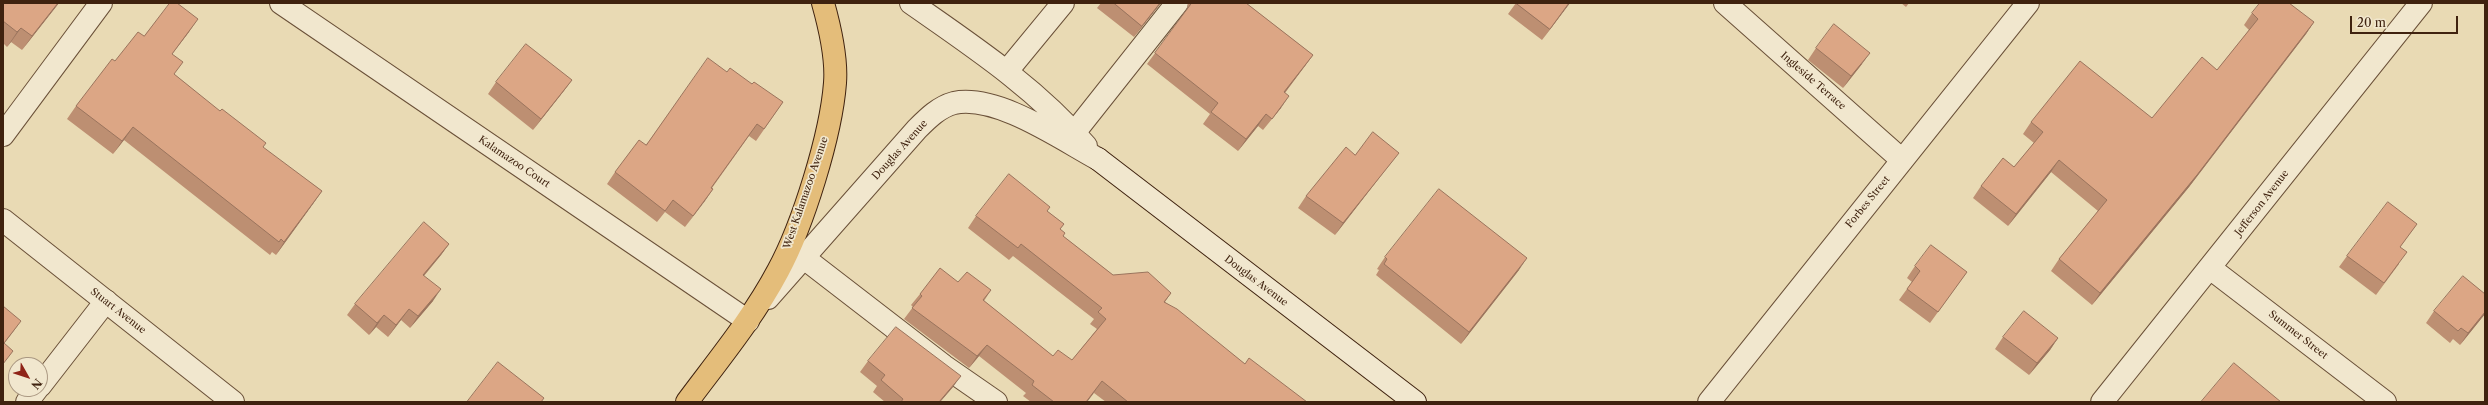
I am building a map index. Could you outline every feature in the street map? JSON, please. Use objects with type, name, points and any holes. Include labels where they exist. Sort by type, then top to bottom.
[{"type":"main road","name":"West Kalamazoo Avenue","points":[[687,402],[748,321],[779,270],[798,223],[827,132],[835,82],[831,38],[823,3]]},
{"type":"street","points":[[3,134],[100,3]]},
{"type":"street","name":"Kalamazoo Court","points":[[281,3],[748,321]]},
{"type":"street","name":"Douglas Avenue","points":[[911,3],[1007,71],[1043,100],[1098,160]]},
{"type":"street","points":[[1007,71],[1063,3]]},
{"type":"street","points":[[1074,133],[1177,3]]},
{"type":"street","name":"Ingleside Terrace","points":[[1724,3],[1902,160]]},
{"type":"street","name":"Forbes Street","points":[[1709,402],[2028,3]]},
{"type":"street","name":"Jefferson Avenue","points":[[2102,402],[2421,3]]},
{"type":"street","name":"Douglas Avenue","points":[[748,321],[917,129],[934,112],[954,103],[990,105],[1021,117],[1098,160],[1415,402]]},
{"type":"street","name":"Stuart Avenue","points":[[3,220],[233,402]]},
{"type":"street","points":[[804,258],[944,366],[996,402]]},
{"type":"street","name":"Summer Street","points":[[2210,268],[2385,402]]},
{"type":"street","points":[[48,376],[106,301]]},
{"type":"building","points":[[3,3],[58,3],[32,36],[21,28],[17,32],[3,21]]},
{"type":"building","points":[[170,3],[177,3],[198,19],[172,54],[183,62],[174,74],[220,111],[222,109],[266,143],[263,147],[322,191],[284,242],[281,239],[279,242],[133,127],[122,141],[76,106],[112,59],[115,61],[138,32],[144,36]]},
{"type":"building","points":[[1114,3],[1160,3],[1142,26]]},
{"type":"building","points":[[1192,3],[1246,3],[1313,55],[1284,92],[1289,96],[1272,119],[1266,114],[1246,139],[1211,112],[1218,103],[1155,53]]},
{"type":"building","points":[[1516,3],[1569,3],[1550,29]]},
{"type":"building","points":[[2260,3],[2289,3],[2314,22],[2197,175],[2100,293],[2059,259],[2107,200],[2059,160],[2016,214],[1981,186],[2003,158],[2014,167],[2043,132],[2031,122],[2080,61],[2152,118],[2202,57],[2217,70],[2258,19],[2252,13]]},
{"type":"building","points":[[1834,24],[1870,53],[1851,76],[1816,48]]},
{"type":"building","points":[[526,44],[572,80],[541,119],[496,82]]},
{"type":"building","points":[[708,58],[727,72],[730,68],[752,84],[754,82],[783,102],[764,129],[757,124],[711,188],[713,189],[693,216],[673,200],[665,211],[615,172],[639,140],[646,145]]},
{"type":"building","points":[[1373,132],[1399,153],[1343,223],[1306,196],[1346,147],[1355,155]]},
{"type":"building","points":[[1009,174],[1050,207],[1047,211],[1064,224],[1060,229],[1065,233],[1063,236],[1113,275],[1148,272],[1171,293],[1164,302],[1177,309],[1245,364],[1249,358],[1307,402],[1128,402],[1102,381],[1086,402],[1054,402],[1032,385],[1034,381],[987,345],[977,356],[912,308],[922,296],[920,294],[940,268],[958,282],[967,272],[991,290],[983,300],[1053,356],[1058,350],[1072,360],[1106,319],[1098,312],[1102,308],[1021,244],[1018,248],[976,216]]},
{"type":"building","points":[[1439,189],[1527,258],[1469,332],[1384,264],[1387,259],[1385,257]]},
{"type":"building","points":[[2388,202],[2417,224],[2400,247],[2407,252],[2384,283],[2347,256]]},
{"type":"building","points":[[424,222],[449,244],[423,275],[441,289],[418,316],[409,309],[396,325],[384,315],[377,323],[355,304]]},
{"type":"building","points":[[1931,245],[1967,272],[1938,312],[1907,289],[1920,271],[1915,266]]},
{"type":"building","points":[[2463,276],[2485,294],[2485,312],[2468,333],[2461,328],[2458,331],[2434,311]]},
{"type":"building","points":[[3,306],[21,321],[4,343],[13,351],[3,364]]},
{"type":"building","points":[[2024,311],[2058,338],[2037,363],[2003,337]]},
{"type":"building","points":[[896,327],[961,376],[939,402],[901,402],[903,399],[881,380],[885,375],[868,361]]},
{"type":"building","points":[[498,362],[544,398],[541,402],[467,402]]},
{"type":"building","points":[[2234,363],[2281,402],[2201,402]]}]
